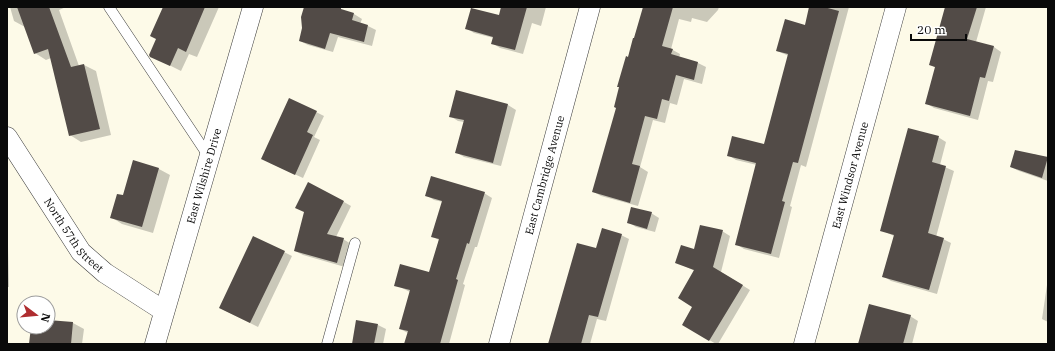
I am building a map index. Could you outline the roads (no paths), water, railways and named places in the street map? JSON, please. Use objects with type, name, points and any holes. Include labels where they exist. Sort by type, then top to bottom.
[{"type":"street","name":"East Wilshire Drive","points":[[154,344],[253,7]]},
{"type":"street","name":"East Cambridge Avenue","points":[[499,344],[590,7]]},
{"type":"street","name":"East Windsor Avenue","points":[[804,344],[896,7]]},
{"type":"street","name":"North 57th Street","points":[[7,137],[81,252],[105,273],[164,311]]},
{"type":"lane","points":[[109,7],[209,158]]},
{"type":"lane","points":[[327,344],[355,243]]}]
